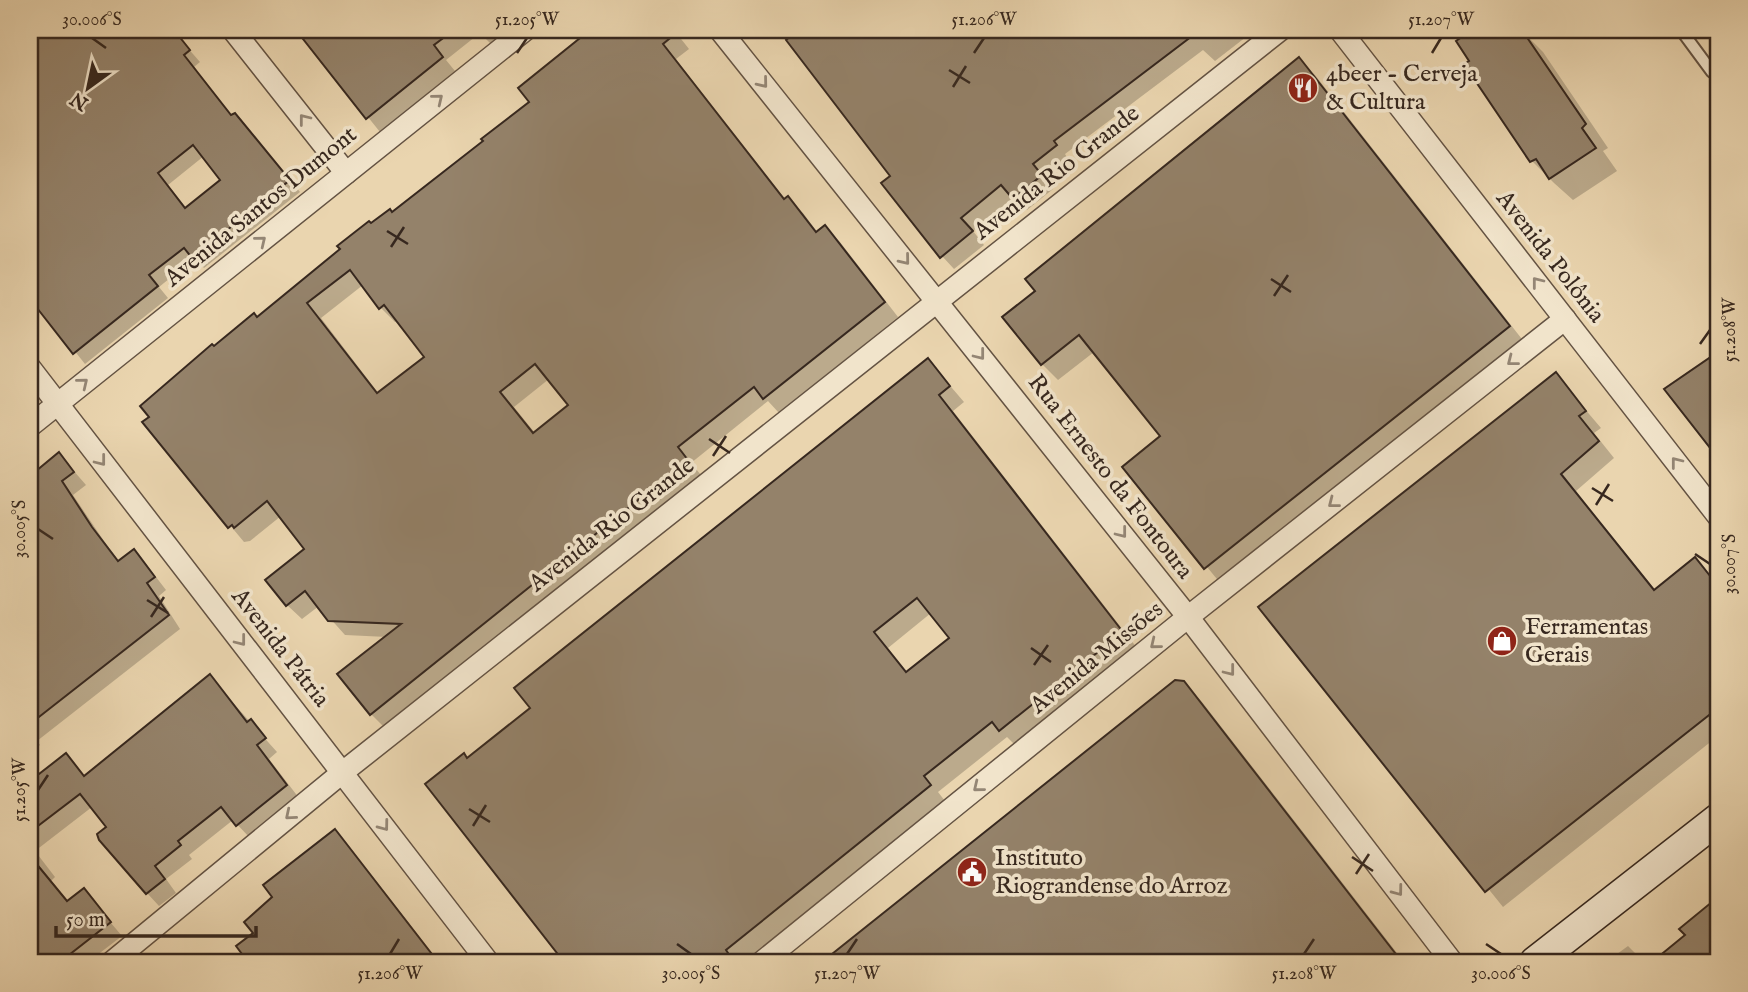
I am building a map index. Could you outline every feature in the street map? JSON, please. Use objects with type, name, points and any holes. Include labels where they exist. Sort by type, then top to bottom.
[{"type":"main road","points":[[1535,962],[1718,819]]},
{"type":"street","points":[[233,30],[346,173]]},
{"type":"street","name":"Avenida Santos Dumont","points":[[30,426],[525,30]]},
{"type":"street","name":"Rua Ernesto da Fontoura","points":[[720,30],[1188,617],[1452,962]]},
{"type":"street","name":"Avenida Rio Grande","points":[[112,962],[343,772],[1280,30]]},
{"type":"street","name":"Avenida Polônia","points":[[1340,30],[1718,516]]},
{"type":"street","name":"Avenida Missões","points":[[762,962],[1188,617],[1565,319]]},
{"type":"street","name":"Avenida Pátria","points":[[30,368],[488,962]]},
{"type":"lane","points":[[1681,30],[1712,72]]},
{"type":"building","points":[[30,30],[174,30],[190,50],[184,55],[231,115],[235,113],[290,180],[192,258],[184,248],[149,275],[158,286],[73,354],[30,299]],"holes":[[[193,145],[220,180],[185,208],[158,173]]]},
{"type":"building","points":[[296,30],[454,30],[434,45],[443,57],[366,119]]},
{"type":"building","points":[[590,30],[680,30],[663,44],[784,199],[788,196],[816,232],[825,225],[885,302],[763,399],[754,387],[678,447],[688,460],[370,715],[337,674],[401,624],[328,621],[305,591],[286,606],[265,580],[304,549],[267,501],[234,528],[232,525],[228,528],[142,422],[149,417],[140,406],[212,344],[214,346],[254,313],[257,317],[340,249],[337,246],[369,221],[371,223],[390,209],[392,212],[483,141],[481,139],[529,102],[518,88]],"holes":[[[350,270],[379,309],[384,305],[424,357],[377,393],[307,303]],[[535,364],[568,405],[533,433],[500,392]]]},
{"type":"building","points":[[798,30],[1200,30],[1054,141],[1057,145],[1033,164],[1042,175],[1013,199],[1001,185],[961,218],[973,231],[940,258],[881,183],[890,176],[786,40]]},
{"type":"building","points":[[1472,30],[1522,30],[1586,124],[1582,128],[1596,148],[1549,179],[1536,159],[1530,162],[1464,64],[1469,61],[1456,41]]},
{"type":"building","points":[[1299,57],[1510,326],[1204,569],[1122,467],[1160,436],[1079,335],[1041,365],[1002,317],[1035,291],[1025,279]]},
{"type":"building","points":[[1718,352],[1718,458],[1664,389]]},
{"type":"building","points":[[928,358],[950,386],[939,395],[1123,632],[999,731],[992,722],[924,776],[931,785],[726,950],[728,953],[716,962],[564,962],[425,784],[464,753],[467,758],[530,708],[514,688]],"holes":[[[917,598],[949,638],[906,672],[874,632]]]},
{"type":"building","name":"Ferramentas Gerais","points":[[1556,372],[1586,411],[1579,416],[1599,441],[1561,474],[1654,590],[1695,557],[1718,586],[1718,708],[1485,892],[1258,607]]},
{"type":"building","points":[[59,452],[74,472],[62,481],[92,527],[118,561],[134,549],[155,577],[147,583],[169,615],[30,724],[30,476]]},
{"type":"building","points":[[210,674],[247,722],[251,719],[266,738],[257,745],[287,785],[236,826],[221,807],[178,841],[181,845],[155,866],[165,879],[146,894],[99,840],[97,834],[106,827],[80,794],[30,832],[30,781],[66,753],[84,776]]},
{"type":"building","points":[[1175,680],[1184,681],[1402,962],[822,962]]},
{"type":"building","points":[[335,829],[438,962],[248,962],[236,946],[253,933],[244,922],[272,897],[263,885]]},
{"type":"building","points":[[30,856],[67,901],[84,888],[111,922],[60,962],[30,962]]},
{"type":"building","points":[[1718,897],[1718,962],[1652,962],[1685,935],[1679,929]]},
{"type":"place","name":"4beer - Cerveja & Cultura","points":[[1303,88]]},
{"type":"place","name":"Ferramentas Gerais","points":[[1502,641]]},
{"type":"place","name":"Instituto Riograndense do Arroz","points":[[972,872]]}]
